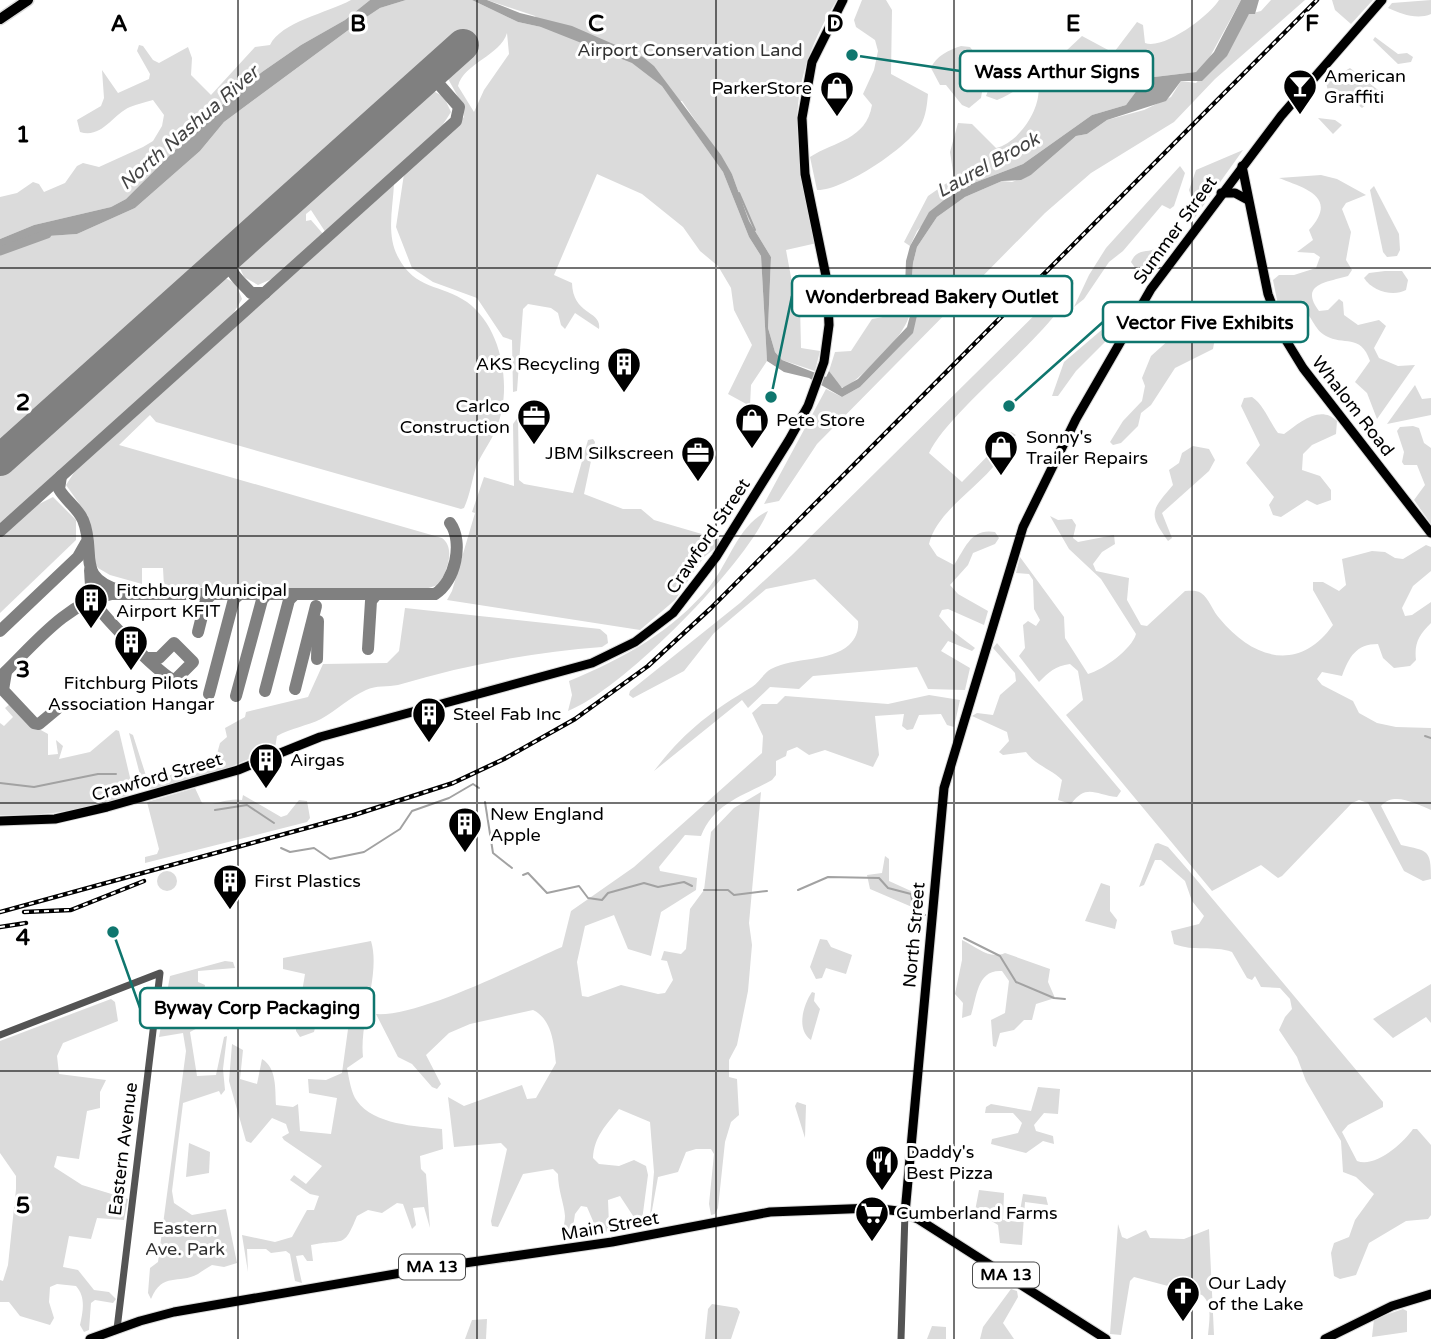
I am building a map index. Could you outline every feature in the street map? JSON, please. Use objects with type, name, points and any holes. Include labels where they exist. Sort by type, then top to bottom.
[{"type":"highway","points":[[0,19],[28,0]]},
{"type":"main road","name":"Crawford Street","points":[[0,821],[55,820],[174,789],[238,770],[315,739],[570,669],[624,648],[673,613],[703,576],[799,424],[821,369],[829,325],[828,292],[804,167],[802,118],[812,62],[843,0]]},
{"type":"main road","name":"Summer Street","points":[[1017,544],[1049,471],[1126,328],[1242,166],[1281,116],[1381,1]]},
{"type":"main road","name":"Whalom Road","points":[[1242,166],[1268,294],[1285,339],[1431,533]]},
{"type":"main road","points":[[1221,193],[1235,193],[1248,200]]},
{"type":"main road","name":"North Street","points":[[905,1213],[943,795],[955,746],[1017,544]]},
{"type":"main road","points":[[884,1209],[899,1202],[906,1193]]},
{"type":"main road","name":"Main Street","points":[[90,1339],[190,1310],[430,1268],[574,1248],[770,1212],[884,1209],[905,1213],[923,1222],[1106,1339]]},
{"type":"main road","points":[[1325,1339],[1392,1306],[1431,1294]]},
{"type":"street","name":"Eastern Avenue","points":[[0,1035],[160,973],[117,1329]]},
{"type":"street","name":"North Street","points":[[901,1339],[905,1213]]},
{"type":"street","points":[[905,1232],[913,1224],[923,1222]]},
{"type":"green space","points":[[351,0],[370,0],[345,20],[301,45],[262,72],[211,114],[126,199],[111,207],[34,225],[0,239],[0,197],[17,193],[33,182],[39,184],[44,192],[65,183],[77,166],[83,163],[99,167],[153,141],[162,126],[164,115],[153,100],[124,110],[95,132],[80,132],[77,120],[101,106],[104,98],[102,70],[118,93],[149,79],[150,74],[137,51],[139,45],[159,63],[188,47],[192,58],[191,75],[211,95],[255,47],[270,45],[294,24]]},
{"type":"green space","name":"Airport Conservation Land","points":[[406,0],[472,0],[518,22],[541,27],[535,16],[487,0],[837,0],[819,32],[807,62],[797,119],[798,147],[817,243],[786,250],[796,304],[800,305],[801,348],[820,351],[815,371],[782,360],[775,352],[768,328],[771,257],[749,221],[732,174],[682,101],[673,101],[723,172],[749,237],[761,256],[767,361],[751,385],[750,406],[728,394],[752,345],[734,310],[731,288],[718,266],[700,251],[683,227],[642,194],[597,174],[554,275],[572,283],[577,301],[596,318],[599,329],[575,313],[565,329],[558,313],[551,308],[528,304],[523,309],[517,391],[513,392],[512,340],[503,337],[477,298],[433,282],[412,268],[396,227],[404,174],[464,117],[463,106],[446,75],[471,52],[456,36],[0,446],[0,249],[34,237],[77,234],[135,208],[200,151],[224,122],[380,8]],"holes":[[[507,33],[509,54],[484,90],[474,112],[458,86],[462,78],[497,48]]]},
{"type":"green space","points":[[862,0],[886,0],[892,10],[891,74],[928,94],[925,114],[914,134],[874,167],[842,184],[817,190],[810,157],[856,133],[869,117],[872,105],[863,94],[874,70],[878,51],[875,40],[856,27],[854,20]]},
{"type":"green space","points":[[1219,0],[1241,0],[1206,64],[1196,72],[1146,78],[1126,105],[1092,115],[1023,164],[958,189],[917,231],[910,246],[904,242],[928,196],[954,178],[950,152],[958,123],[972,124],[996,148],[1013,139],[1028,123],[1037,103],[1038,83],[997,100],[986,96],[1000,59],[1016,55],[1023,61],[1050,66],[1082,36],[1115,51],[1137,22],[1143,25],[1145,43],[1154,44],[1175,36],[1197,22]]},
{"type":"green space","points":[[1271,0],[1305,0],[1215,79],[1174,122],[1091,173],[1045,213],[817,444],[779,501],[764,504],[826,389],[842,397],[860,387],[903,343],[918,311],[911,288],[917,247],[937,217],[965,197],[1002,181],[1012,182],[1031,175],[1076,136],[1087,134],[1107,120],[1144,110],[1171,97],[1181,81],[1196,83],[1237,36],[1243,20],[1249,14],[1261,11]]},
{"type":"green space","points":[[1332,0],[1373,0],[1351,24],[1335,10]]},
{"type":"green space","points":[[1431,0],[1431,14],[1426,16],[1409,15],[1388,8],[1392,3]]},
{"type":"green space","points":[[1375,37],[1398,54],[1407,53],[1413,57],[1411,62],[1398,64],[1373,40]]},
{"type":"green space","points":[[961,46],[970,47],[986,68],[981,98],[969,108],[962,105],[946,85],[940,85],[931,68],[940,57]]},
{"type":"green space","points":[[1350,68],[1378,90],[1378,94],[1362,108],[1343,92],[1330,101],[1326,82]]},
{"type":"green space","points":[[430,89],[444,97],[451,112],[442,126],[326,233],[311,210],[306,214],[306,221],[311,220],[324,235],[274,278],[258,285],[244,277],[237,262]]},
{"type":"green space","points":[[1318,118],[1335,120],[1342,125],[1333,134]]},
{"type":"green space","points":[[1243,150],[1193,220],[1190,220],[1194,204],[1189,190],[1196,170]]},
{"type":"green space","points":[[1180,166],[1185,173],[1174,206],[1170,209],[1162,205],[1123,251],[1109,262],[1084,299],[1074,307],[1106,248]]},
{"type":"green space","points":[[1321,175],[1337,179],[1366,195],[1346,203],[1342,209],[1351,232],[1346,260],[1352,270],[1348,276],[1318,285],[1312,295],[1313,302],[1319,311],[1328,310],[1339,299],[1343,302],[1344,315],[1358,325],[1379,320],[1386,326],[1374,348],[1379,358],[1398,366],[1415,365],[1377,419],[1367,393],[1355,382],[1370,361],[1362,347],[1357,343],[1326,336],[1301,309],[1293,307],[1279,310],[1273,280],[1279,275],[1294,275],[1316,268],[1320,257],[1314,253],[1297,252],[1313,240],[1309,230],[1321,209],[1315,195],[1279,178]]},
{"type":"green space","points":[[394,184],[391,230],[398,257],[405,268],[420,281],[457,296],[479,313],[489,327],[501,361],[504,396],[501,413],[494,434],[476,467],[464,508],[156,422],[150,415],[119,445],[442,538],[449,548],[449,554],[447,567],[438,585],[425,589],[164,587],[163,568],[142,568],[142,584],[110,575],[98,568],[94,561],[88,516],[66,485],[75,471]]},
{"type":"green space","points":[[1374,186],[1399,234],[1400,250],[1397,256],[1387,257],[1383,252],[1370,190]]},
{"type":"green space","points":[[1175,237],[1177,241],[1145,275],[1138,272],[1131,262],[1136,255],[1155,249]]},
{"type":"green space","points":[[1402,271],[1408,280],[1406,290],[1383,292],[1364,278],[1369,273]]},
{"type":"green space","points":[[222,276],[236,284],[242,299],[233,314],[0,526],[0,475]]},
{"type":"green space","points":[[1074,280],[1068,297],[1054,317],[961,412],[941,434],[929,453],[962,482],[1011,432],[1016,435],[989,472],[940,521],[929,544],[937,556],[954,565],[970,540],[980,533],[995,532],[999,538],[995,544],[973,553],[968,565],[950,585],[958,594],[988,611],[984,625],[948,609],[942,610],[939,616],[951,630],[975,648],[972,651],[948,641],[941,651],[970,668],[965,690],[928,689],[917,667],[813,676],[799,689],[770,687],[748,708],[742,700],[654,771],[698,724],[752,687],[771,669],[832,654],[849,645],[854,640],[858,621],[815,579],[766,589],[714,633],[684,671],[633,698],[629,695],[630,691],[740,603],[792,555],[1069,281]]},
{"type":"green space","points":[[910,308],[904,328],[885,352],[845,388],[838,386],[829,371],[835,352],[851,351],[872,319],[883,317],[889,309]]},
{"type":"green space","points":[[1206,320],[1215,338],[1213,349],[1175,368],[1151,405],[1141,413],[1138,426],[1121,443],[1113,445],[1110,442],[1123,421],[1142,401],[1145,386],[1142,378],[1151,356],[1170,339]]},
{"type":"green space","points":[[1105,327],[1110,327],[1111,336],[1076,371],[1058,396],[1052,396],[1064,362]]},
{"type":"green space","points":[[1415,385],[1422,399],[1431,398],[1431,415],[1387,424]]},
{"type":"green space","points":[[1252,397],[1278,433],[1284,434],[1317,415],[1324,414],[1337,421],[1336,434],[1312,445],[1303,454],[1302,470],[1320,476],[1331,490],[1331,500],[1317,505],[1307,500],[1281,517],[1273,515],[1269,505],[1274,497],[1246,463],[1260,445],[1241,406],[1244,398]]},
{"type":"green space","points":[[518,417],[519,480],[524,484],[573,493],[588,440],[593,439],[595,442],[584,494],[623,509],[641,509],[654,520],[719,539],[718,546],[704,557],[675,600],[640,630],[447,600],[452,591],[484,477],[514,486],[513,424]]},
{"type":"green space","points":[[1400,427],[1419,428],[1424,443],[1431,448],[1431,524],[1414,500],[1425,485],[1417,465],[1404,465],[1402,462],[1404,452],[1397,431]]},
{"type":"green space","points":[[1193,446],[1209,449],[1215,460],[1209,471],[1162,513],[1172,538],[1168,541],[1157,524],[1156,507],[1173,485],[1169,470],[1179,463],[1182,453]]},
{"type":"green space","points":[[53,497],[76,520],[76,540],[0,613],[0,536],[37,505]]},
{"type":"green space","points":[[768,511],[735,562],[680,623],[619,678],[568,711],[572,695],[569,681],[628,653],[680,617],[710,586],[749,525]]},
{"type":"green space","points":[[1050,516],[1058,520],[1072,519],[1076,525],[1073,538],[1078,542],[1114,535],[1115,544],[1102,552],[1093,564],[1096,571],[1129,578],[1127,600],[1141,625],[1147,626],[1185,591],[1197,591],[1206,598],[1233,633],[1247,644],[1276,655],[1291,655],[1306,650],[1320,640],[1333,625],[1313,590],[1313,582],[1323,582],[1339,591],[1346,585],[1342,559],[1372,551],[1385,552],[1403,559],[1426,545],[1431,547],[1431,571],[1413,586],[1402,608],[1405,616],[1412,615],[1431,602],[1431,623],[1418,640],[1416,660],[1410,666],[1394,668],[1383,658],[1378,644],[1364,646],[1354,653],[1342,676],[1322,672],[1317,679],[1322,685],[1353,701],[1359,713],[1377,723],[1396,727],[1431,728],[1431,810],[1399,799],[1392,799],[1381,806],[1401,845],[1422,850],[1429,857],[1431,879],[1423,881],[1404,871],[1368,803],[1359,800],[1352,803],[1282,876],[1278,878],[1261,865],[1212,891],[1066,715],[1083,700],[1078,671],[1070,664],[1060,666],[1039,682],[1019,656],[1025,648],[1023,625],[1028,621],[1036,626],[1040,620],[1034,609],[1033,580],[1029,574],[1016,573],[1020,557],[1064,617],[1065,638],[1088,674],[1116,658],[1129,646],[1136,634],[1101,579],[1069,549]]},
{"type":"green space","points":[[405,608],[600,629],[607,635],[608,643],[602,647],[499,660],[398,685],[370,688],[321,719],[277,736],[275,748],[228,768],[159,788],[148,789],[143,786],[129,733],[133,735],[148,782],[215,761],[220,743],[227,737],[225,728],[245,717],[246,712],[308,697],[323,664],[387,663],[399,651]]},
{"type":"green space","points":[[997,643],[1121,791],[1117,797],[1087,792],[1071,804],[1058,800],[1062,780],[1058,776],[1026,752],[1003,755],[999,752],[1009,741],[1007,732],[972,716],[977,713],[993,715],[1000,695],[1016,681],[1015,673],[993,648]]},
{"type":"green space","points":[[929,695],[960,700],[954,727],[947,725],[941,714],[919,715],[913,729],[907,730],[902,726],[904,714],[875,716],[879,755],[873,767],[825,750],[809,755],[797,747],[787,751],[786,756],[776,761],[776,775],[772,780],[722,808],[713,816],[701,836],[685,835],[659,867],[660,871],[697,878],[696,890],[661,912],[651,956],[628,949],[614,915],[585,926],[577,962],[582,996],[588,997],[621,985],[658,994],[665,993],[673,980],[667,961],[661,960],[664,951],[681,954],[686,949],[690,909],[704,890],[711,832],[734,808],[761,792],[749,923],[752,945],[748,991],[737,1045],[729,1060],[729,1077],[737,1079],[739,1115],[731,1122],[725,1142],[718,1208],[715,1214],[711,1215],[709,1204],[714,1154],[711,1149],[696,1149],[686,1152],[678,1172],[658,1177],[649,1227],[654,1172],[650,1122],[619,1109],[598,1137],[593,1158],[599,1164],[619,1166],[634,1160],[646,1166],[648,1175],[641,1228],[620,1196],[608,1200],[609,1225],[605,1235],[599,1235],[587,1207],[581,1206],[575,1214],[571,1240],[566,1239],[558,1174],[553,1169],[523,1174],[498,1227],[492,1226],[507,1149],[501,1143],[454,1147],[448,1097],[464,1106],[522,1085],[527,1099],[536,1098],[556,1063],[548,1026],[533,1010],[470,1024],[449,1033],[426,1055],[441,1084],[437,1089],[432,1087],[412,1064],[398,1057],[376,1014],[395,1013],[442,999],[562,947],[571,911],[634,867],[762,753],[763,736],[752,713],[762,704],[777,704],[785,696],[888,704]]},
{"type":"green space","points":[[11,703],[30,724],[48,734],[48,755],[58,754],[56,740],[63,746],[59,759],[90,752],[116,730],[119,731],[132,786],[128,795],[65,811],[0,815],[0,723],[4,726],[13,717],[5,708]]},
{"type":"green space","points":[[195,788],[202,803],[242,800],[243,795],[281,817],[287,815],[299,800],[307,801],[310,818],[307,822],[145,863],[145,857],[157,854],[159,849],[147,802]]},
{"type":"green space","points":[[1155,844],[1168,847],[1190,872],[1383,1102],[1383,1107],[1348,1125],[1342,1132],[1357,1161],[1380,1158],[1403,1141],[1413,1129],[1417,1129],[1431,1145],[1431,1215],[1428,1219],[1406,1221],[1369,1243],[1356,1275],[1340,1279],[1334,1276],[1331,1253],[1334,1243],[1349,1237],[1355,1220],[1374,1194],[1356,1177],[1343,1172],[1341,1141],[1306,1081],[1297,1057],[1279,1030],[1292,1009],[1290,999],[1280,988],[1261,987],[1255,976],[1252,980],[1247,978],[1232,952],[1174,944],[1171,931],[1199,924],[1204,916],[1192,901],[1185,881],[1161,860],[1155,860],[1144,885],[1139,887]]},
{"type":"green space","points":[[885,856],[889,859],[889,881],[911,891],[915,902],[912,907],[870,889],[867,875],[882,873]]},
{"type":"green space","points":[[167,871],[174,874],[177,881],[174,888],[167,891],[160,888],[157,881],[160,874]]},
{"type":"green space","points":[[1101,883],[1110,886],[1110,911],[1117,920],[1115,929],[1085,921]]},
{"type":"green space","points":[[820,939],[827,940],[831,947],[852,955],[846,974],[826,968],[822,978],[816,979],[810,967]]},
{"type":"green space","points":[[962,940],[988,954],[1005,953],[1050,969],[1048,982],[1055,998],[1036,1004],[1032,1020],[1024,1020],[1014,1030],[1000,1033],[996,1047],[993,1046],[991,1020],[1005,1013],[1009,981],[1002,971],[987,974],[979,986],[971,1015],[962,1018],[963,1003],[955,994],[962,960]]},
{"type":"green space","points":[[371,941],[372,983],[364,1028],[363,1057],[347,1068],[349,1081],[357,1101],[374,1115],[396,1123],[442,1129],[443,1149],[420,1156],[421,1169],[426,1174],[430,1228],[424,1207],[413,1208],[416,1225],[412,1229],[403,1204],[397,1203],[382,1213],[368,1210],[357,1216],[349,1234],[341,1241],[311,1245],[313,1261],[307,1261],[303,1255],[296,1256],[302,1283],[295,1281],[290,1254],[286,1251],[271,1253],[266,1249],[247,1249],[248,1272],[242,1235],[275,1242],[292,1237],[307,1210],[314,1210],[319,1196],[310,1194],[290,1180],[294,1175],[306,1184],[322,1166],[284,1140],[282,1137],[289,1133],[286,1124],[272,1118],[251,1143],[246,1141],[229,1081],[232,1044],[243,1050],[240,1079],[257,1084],[262,1059],[273,1073],[276,1105],[293,1107],[298,1104],[300,1131],[331,1134],[337,1098],[309,1093],[308,1079],[326,1080],[342,1073],[352,1000],[322,998],[314,1032],[300,1037],[296,1031],[296,1012],[308,1010],[310,996],[302,992],[305,974],[283,969],[283,958]]},
{"type":"green space","name":"Eastern Ave. Park","points":[[225,961],[233,962],[235,968],[198,971],[198,982],[205,985],[202,1008],[207,1023],[190,1032],[197,1076],[216,1075],[224,1037],[227,1036],[223,1069],[225,1090],[221,1095],[219,1091],[183,1103],[172,1191],[174,1203],[192,1215],[226,1209],[237,1263],[224,1267],[212,1265],[191,1277],[166,1282],[156,1290],[151,1299],[148,1293],[150,1268],[158,1262],[186,1051],[183,1033],[159,1037],[170,976]]},
{"type":"green space","points":[[1431,984],[1431,1023],[1426,1017],[1393,1038],[1373,1019]]},
{"type":"green space","points":[[812,992],[815,993],[814,1001],[820,1009],[811,1040],[806,1036],[802,1017]]},
{"type":"green space","points":[[111,999],[115,1002],[118,1021],[63,1043],[57,1056],[59,1074],[106,1080],[100,1092],[100,1108],[87,1111],[79,1159],[57,1156],[54,1167],[82,1185],[128,1199],[124,1220],[97,1218],[91,1239],[69,1236],[63,1267],[78,1270],[94,1290],[109,1292],[116,1299],[113,1303],[95,1300],[91,1303],[89,1330],[84,1332],[80,1325],[82,1299],[76,1286],[57,1284],[50,1287],[49,1302],[54,1318],[50,1325],[20,1316],[9,1302],[0,1302],[0,1280],[3,1281],[8,1265],[16,1176],[0,1153],[0,1041]]},
{"type":"green space","points":[[1038,1087],[1060,1089],[1058,1114],[1044,1113],[1034,1125],[1036,1131],[1053,1136],[1054,1144],[1043,1141],[1026,1153],[991,1144],[992,1139],[1018,1133],[1022,1123],[1013,1113],[985,1113],[986,1107],[991,1104],[1031,1111]]},
{"type":"green space","points":[[797,1102],[806,1105],[805,1138],[795,1106]]},
{"type":"green space","points":[[189,1143],[210,1152],[209,1173],[186,1177]]},
{"type":"green space","points":[[979,1190],[1004,1193],[1003,1220],[1018,1222],[1023,1194],[1046,1197],[1048,1205],[1025,1202],[1022,1245],[1000,1243],[998,1225],[975,1211]]},
{"type":"green space","points":[[1118,1224],[1122,1237],[1127,1239],[1146,1230],[1150,1238],[1184,1239],[1209,1229],[1214,1335],[1208,1335],[1209,1308],[1202,1295],[1134,1277],[1130,1281],[1121,1335],[1110,1334]]},
{"type":"green space","points":[[1011,1289],[1017,1291],[1018,1297],[1003,1323],[1014,1339],[980,1339],[983,1327]]},
{"type":"green space","points":[[712,1304],[737,1308],[740,1312],[731,1339],[705,1339],[708,1309]]},
{"type":"green space","points":[[1403,1309],[1407,1311],[1407,1332],[1372,1337],[1374,1319]]},
{"type":"green space","points":[[487,1319],[486,1339],[465,1339],[472,1320]]},
{"type":"green space","points":[[932,1326],[946,1327],[946,1339],[927,1339]]},
{"type":"shaded area","points":[[370,0],[406,0],[380,8],[362,20],[224,122],[200,151],[135,208],[77,234],[34,237],[0,249],[0,239],[34,225],[111,207],[126,199],[211,114],[262,72],[301,45],[345,20]]},
{"type":"shaded area","points":[[472,0],[487,0],[520,13],[572,26],[643,57],[654,66],[721,155],[732,174],[749,221],[771,257],[768,328],[775,352],[782,360],[826,377],[829,371],[842,388],[858,379],[907,327],[911,312],[905,286],[906,261],[910,246],[929,212],[958,189],[1023,164],[1092,115],[1126,105],[1146,78],[1196,72],[1214,52],[1241,0],[1259,0],[1255,14],[1249,14],[1227,56],[1202,81],[1181,81],[1166,101],[1107,120],[1087,134],[1076,136],[1031,175],[1021,180],[1002,181],[965,197],[937,217],[917,247],[913,263],[911,288],[918,311],[913,333],[860,387],[842,397],[809,378],[784,372],[767,361],[761,256],[749,237],[723,172],[662,86],[632,63],[541,27],[518,22]]},
{"type":"waterway","name":"Laurel Brook","points":[[739,193],[755,230]]},
{"type":"waterway","name":"North Nashua River","points":[[0,251],[47,234]]},
{"type":"waterway","points":[[1425,736],[1431,738]]},
{"type":"waterway","points":[[0,783],[34,787],[98,774],[116,774]]},
{"type":"waterway","points":[[281,848],[290,852],[314,848],[330,859],[364,852],[400,829],[412,811],[449,798],[473,784],[479,788]]},
{"type":"waterway","points":[[485,802],[493,853],[512,868]]},
{"type":"waterway","points":[[215,810],[247,805],[274,823]]},
{"type":"waterway","points":[[523,875],[528,873],[547,893],[579,886],[588,898],[602,900],[608,893],[644,883],[658,887],[684,882],[692,886]]},
{"type":"waterway","points":[[798,890],[828,877],[879,878],[888,888],[911,894],[913,906],[925,915]]},
{"type":"waterway","points":[[704,890],[728,890],[734,895],[767,891]]},
{"type":"waterway","points":[[964,938],[1000,956],[1016,982],[1054,998],[1065,999]]},
{"type":"taxiway","points":[[0,531],[456,121],[459,107],[430,74]]},
{"type":"taxiway","points":[[233,252],[230,264],[234,274],[251,293],[265,293]]},
{"type":"taxiway","points":[[211,271],[221,267],[230,270]]},
{"type":"taxiway","points":[[61,476],[59,489],[78,512],[87,532],[92,571],[97,579],[121,591]]},
{"type":"taxiway","points":[[0,677],[64,616],[79,606],[111,594],[435,594],[448,581],[455,561],[456,540],[450,523]]},
{"type":"taxiway","points":[[0,631],[78,557],[86,543]]},
{"type":"taxiway","points":[[90,570],[93,600],[147,659],[175,680],[193,662],[174,643],[159,658],[148,658]]},
{"type":"taxiway","points":[[198,632],[206,600],[212,594]]},
{"type":"taxiway","points":[[209,694],[234,599],[240,594]]},
{"type":"taxiway","points":[[236,696],[262,600],[267,594]]},
{"type":"taxiway","points":[[265,691],[289,600],[295,594]]},
{"type":"taxiway","points":[[368,649],[371,601],[376,595]]},
{"type":"taxiway","points":[[295,689],[316,606]]},
{"type":"taxiway","points":[[317,659],[318,621]]},
{"type":"taxiway","points":[[6,672],[3,690],[34,723],[39,724],[57,709]]},
{"type":"runway","points":[[0,460],[463,45]]},
{"type":"railway","points":[[0,912],[354,815],[453,783],[504,759],[575,719],[648,666],[711,608],[1317,0]]},
{"type":"railway","points":[[24,912],[71,910],[144,881]]},
{"type":"railway","points":[[0,927],[26,923]]},
{"type":"place","name":"Wass Arthur Signs","points":[[852,55]]},
{"type":"place","name":"American Graffiti","points":[[1300,116]]},
{"type":"place","name":"ParkerStore","points":[[837,118]]},
{"type":"place","name":"AKS Recycling","points":[[624,394]]},
{"type":"place","name":"Wonderbread Bakery Outlet","points":[[771,397]]},
{"type":"place","name":"Vector Five Exhibits","points":[[1009,406]]},
{"type":"place","name":"Carlco Construction","points":[[534,446]]},
{"type":"place","name":"Pete Store","points":[[752,450]]},
{"type":"place","name":"Sonny's Trailer Repairs","points":[[1001,477]]},
{"type":"place","name":"JBM Silkscreen","points":[[698,483]]},
{"type":"place","name":"Fitchburg Municipal Airport KFIT","points":[[91,630]]},
{"type":"place","name":"Fitchburg Pilots Association Hangar","points":[[131,672]]},
{"type":"place","name":"Steel Fab Inc","points":[[429,744]]},
{"type":"place","name":"Airgas","points":[[266,790]]},
{"type":"place","name":"New England Apple","points":[[465,854]]},
{"type":"place","name":"First Plastics","points":[[230,911]]},
{"type":"place","name":"Byway Corp Packaging","points":[[113,932]]},
{"type":"place","name":"Daddy's Best Pizza","points":[[882,1192]]},
{"type":"place","name":"Cumberland Farms","points":[[872,1243]]},
{"type":"place","name":"Our Lady of the Lake","points":[[1183,1323]]}]
